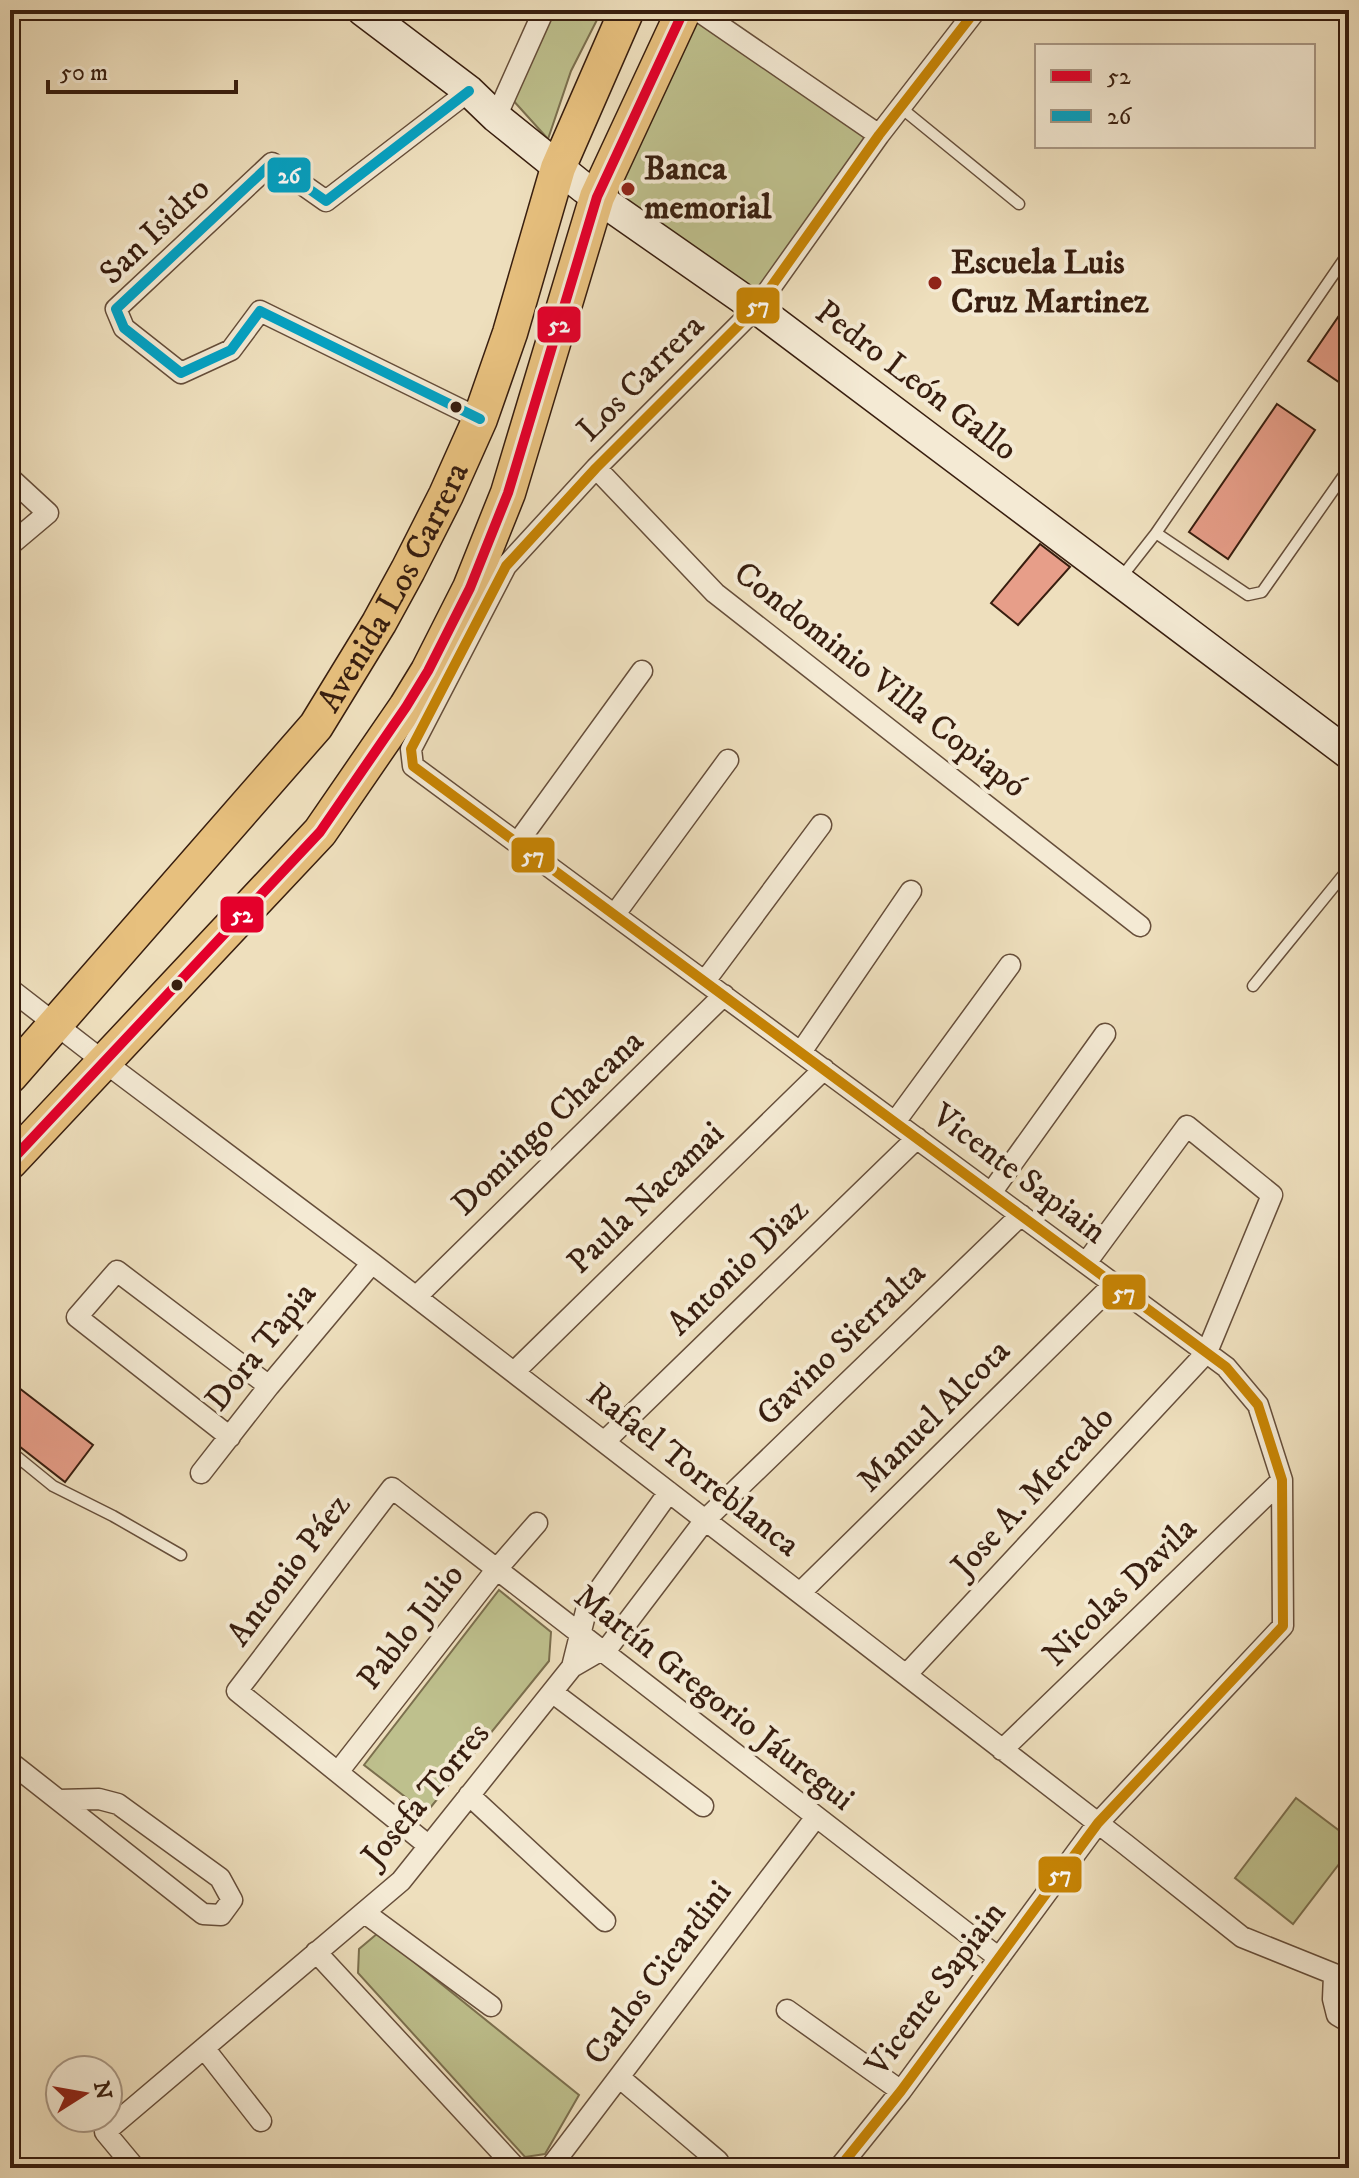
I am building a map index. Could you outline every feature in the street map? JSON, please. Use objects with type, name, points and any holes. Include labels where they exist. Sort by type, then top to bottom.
[{"type":"main road","name":"Avenida Los Carrera","points":[[10,1076],[316,726],[348,675],[408,570],[480,419],[510,333],[558,168],[627,10]]},
{"type":"main road","name":"Avenida Los Carrera","points":[[10,1162],[320,832],[428,671],[470,588],[503,505],[597,197],[684,10]]},
{"type":"street","name":"Pedro León Gallo","points":[[362,10],[469,91],[558,168],[756,308],[1119,581],[1345,742]]},
{"type":"street","points":[[496,117],[544,10]]},
{"type":"street","points":[[697,10],[879,135]]},
{"type":"street","name":"Los Carrera","points":[[413,766],[411,749],[506,566],[596,468],[756,308],[879,135],[976,10]]},
{"type":"street","name":"San Isidro","points":[[469,91],[326,201],[272,163],[116,309],[124,328],[181,373],[231,350],[260,311],[480,419]]},
{"type":"street","name":"Condominio Villa Copiapó","points":[[596,468],[715,593],[1140,926]]},
{"type":"street","points":[[10,478],[48,513],[10,545]]},
{"type":"street","points":[[518,842],[642,671]]},
{"type":"street","points":[[615,914],[728,760]]},
{"type":"street","name":"Vicente Sapiain","points":[[413,766],[1226,1367],[1258,1405],[1282,1480],[1283,1626],[1098,1823],[901,2091],[839,2168]]},
{"type":"street","points":[[705,981],[821,825]]},
{"type":"street","points":[[801,1052],[911,891]]},
{"type":"street","points":[[895,1122],[1010,965]]},
{"type":"street","name":"Rafael Torreblanca","points":[[10,989],[514,1372],[1242,1937],[1341,1977]]},
{"type":"street","name":"Domingo Chacana","points":[[416,1297],[724,995]]},
{"type":"street","points":[[991,1193],[1105,1034]]},
{"type":"street","name":"Paula Nacamai","points":[[514,1372],[824,1069]]},
{"type":"street","points":[[1086,1263],[1187,1126],[1272,1195],[1207,1352]]},
{"type":"street","name":"Antonio Diaz","points":[[604,1442],[917,1138]]},
{"type":"street","name":"Gavino Sierralta","points":[[705,1520],[1021,1215]]},
{"type":"street","name":"Dora Tapia","points":[[201,1473],[372,1263]]},
{"type":"street","points":[[230,1437],[77,1317],[117,1271],[269,1386]]},
{"type":"street","name":"Manuel Alcota","points":[[800,1593],[1114,1284]]},
{"type":"street","name":"Jose A. Mercado","points":[[906,1675],[1207,1352]]},
{"type":"street","name":"Nicolas Davila","points":[[1002,1750],[1282,1480]]},
{"type":"street","name":"Martín Gregorio Jáuregui","points":[[392,1488],[999,1958]]},
{"type":"street","name":"Antonio Páez","points":[[338,1772],[237,1691],[392,1488]]},
{"type":"street","name":"Josefa Torres","points":[[572,1667],[587,1607],[669,1492]]},
{"type":"street","name":"Josefa Torres","points":[[135,2168],[105,2132],[401,1881],[572,1667],[610,1645],[705,1520]]},
{"type":"street","name":"Pablo Julio","points":[[338,1772],[496,1570],[537,1523]]},
{"type":"street","points":[[552,1692],[703,1806]]},
{"type":"street","points":[[10,1762],[203,1914],[221,1915],[232,1900],[220,1878],[118,1804],[99,1799],[59,1800]]},
{"type":"street","points":[[338,1772],[429,1846]]},
{"type":"street","points":[[469,1795],[605,1921]]},
{"type":"street","name":"Carlos Cicardini","points":[[550,2168],[816,1817]]},
{"type":"street","points":[[365,1913],[491,2006]]},
{"type":"street","points":[[316,1952],[516,2168]]},
{"type":"street","points":[[1341,1977],[1333,1999],[1337,2015],[1349,2022]]},
{"type":"street","points":[[787,2010],[901,2091]]},
{"type":"street","points":[[204,2048],[261,2121]]},
{"type":"street","points":[[619,2077],[718,2161]]},
{"type":"lane","points":[[900,107],[1019,204]]},
{"type":"lane","points":[[1119,581],[1156,533],[1349,252]]},
{"type":"lane","points":[[1156,533],[1248,595],[1262,592],[1349,468]]},
{"type":"lane","points":[[1253,986],[1349,868]]},
{"type":"lane","points":[[10,1451],[53,1486],[181,1555]]},
{"type":"green space","points":[[554,10],[602,10],[571,71],[548,139],[511,98]]},
{"type":"green space","points":[[690,13],[870,137],[758,294],[605,194]]},
{"type":"green space","points":[[499,1590],[551,1632],[549,1661],[426,1813],[364,1765]]},
{"type":"green space","points":[[1296,1798],[1349,1838],[1349,1851],[1293,1924],[1235,1878]]},
{"type":"green space","points":[[378,1933],[579,2095],[545,2154],[525,2157],[358,1973],[359,1949]]},
{"type":"building","points":[[1349,301],[1349,389],[1308,361]]},
{"type":"building","points":[[1277,404],[1315,430],[1228,559],[1189,532]]},
{"type":"building","points":[[1040,544],[1070,567],[1018,625],[991,603]]},
{"type":"building","points":[[10,1381],[93,1445],[65,1482],[10,1439]]},
{"type":"transit line","name":"52","points":[[10,1162],[320,832],[428,671],[470,588],[508,493],[597,197],[684,10]]},
{"type":"transit line","name":"57","points":[[839,2168],[901,2091],[1098,1823],[1283,1626],[1282,1480],[1258,1405],[1226,1367],[413,766],[411,749],[506,566],[596,468],[756,308],[879,135],[976,10]]},
{"type":"transit line","name":"26","points":[[469,91],[326,201],[272,163],[116,309],[124,328],[181,373],[231,350],[260,311],[480,419]]},
{"type":"place","name":"Banca memorial","points":[[628,189]]},
{"type":"place","name":"Escuela Luis Cruz Martinez","points":[[935,283]]}]
